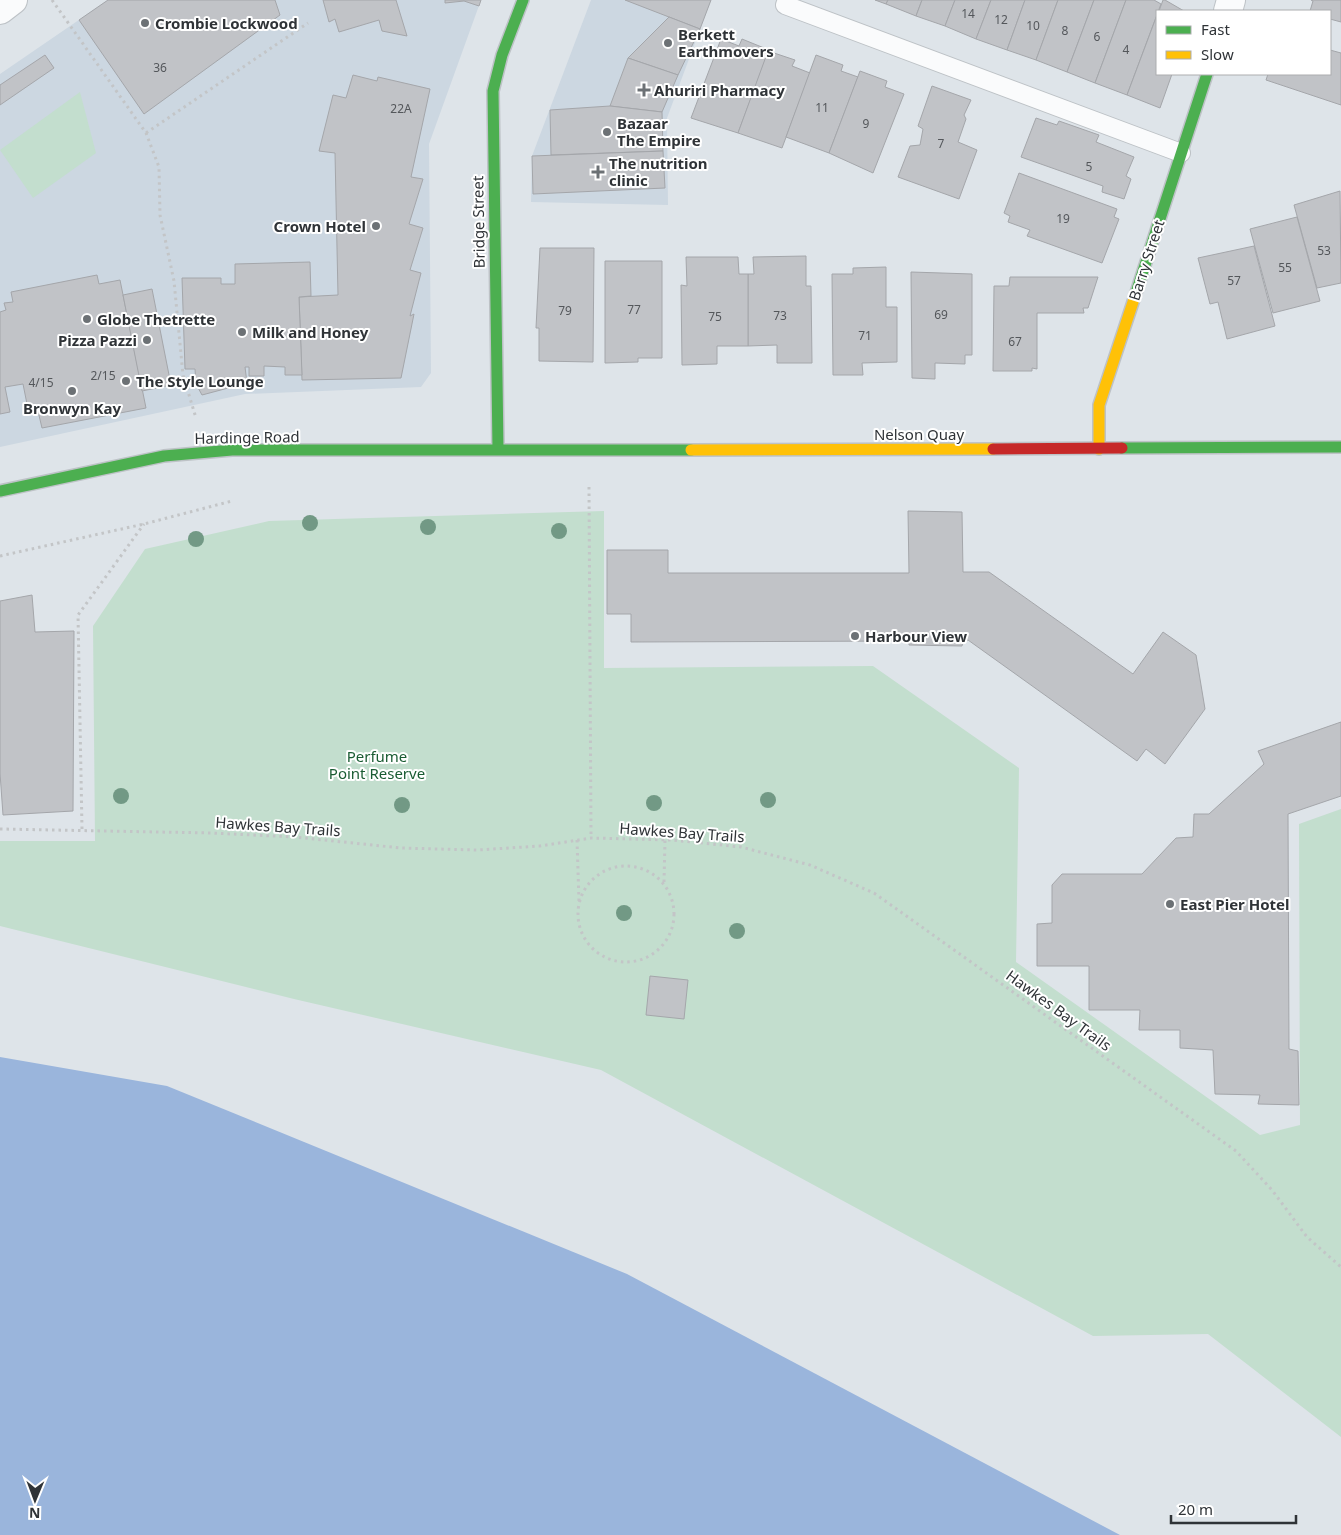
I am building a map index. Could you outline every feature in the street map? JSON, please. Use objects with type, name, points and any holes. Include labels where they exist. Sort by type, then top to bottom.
[{"type":"street","points":[[0,10],[13,0]]},
{"type":"street","name":"Bridge Street","points":[[498,450],[492,132],[493,91],[502,55],[523,0]]},
{"type":"street","name":"Barry Street","points":[[1099,449],[1099,405],[1207,75]]},
{"type":"street","name":"Nelson Quay","points":[[498,450],[1341,447]]},
{"type":"street","name":"Hardinge Road","points":[[0,491],[164,456],[202,451],[498,450]]},
{"type":"lane","points":[[787,0],[785,6],[1181,153]]},
{"type":"path","points":[[52,0],[146,133],[159,167],[160,214],[174,281],[183,375],[194,406],[202,451]]},
{"type":"path","points":[[146,133],[308,23]]},
{"type":"path","points":[[588,451],[591,838]]},
{"type":"path","points":[[0,556],[144,524],[232,501]]},
{"type":"path","points":[[82,830],[78,615],[144,524]]},
{"type":"path","name":"Hawkes Bay Trails","points":[[0,829],[267,836],[400,848],[477,850],[540,846],[591,838],[665,840],[741,846],[810,865],[874,893],[1236,1151],[1272,1190],[1307,1237],[1341,1267]]},
{"type":"path","points":[[576,840],[579,902],[577,918],[581,934],[591,948],[604,958],[620,962],[637,961],[652,955],[664,944],[672,929],[674,912],[671,896],[664,882],[665,840]]},
{"type":"path","points":[[579,902],[586,887],[596,876],[608,869],[622,866],[637,867],[664,882]]},
{"type":"shaded area","points":[[108,0],[481,0],[429,144],[431,373],[421,387],[245,394],[0,447],[0,74]]},
{"type":"shaded area","points":[[591,0],[711,0],[667,118],[668,205],[531,202],[532,156]]},
{"type":"green space","points":[[80,92],[96,153],[33,198],[0,150]]},
{"type":"green space","name":"Perfume Point Reserve","points":[[604,511],[604,668],[873,666],[1019,768],[1016,962],[1260,1135],[1300,1125],[1299,824],[1341,809],[1341,1437],[1208,1334],[1093,1336],[601,1070],[294,999],[0,926],[0,841],[95,841],[93,626],[145,549],[269,521]]},
{"type":"water","points":[[0,1057],[167,1086],[627,1274],[1120,1535],[0,1535]]},
{"type":"building","points":[[108,0],[275,0],[280,15],[144,114],[79,20]]},
{"type":"building","points":[[323,0],[396,0],[407,36],[382,31],[379,20],[339,32],[335,19],[329,22]]},
{"type":"building","points":[[445,0],[481,0],[479,6],[464,1],[445,3]]},
{"type":"building","points":[[625,0],[711,0],[700,29]]},
{"type":"building","points":[[875,0],[888,0],[886,4]]},
{"type":"building","points":[[888,0],[922,0],[916,16],[886,4]]},
{"type":"building","points":[[922,0],[955,0],[945,26],[916,16]]},
{"type":"building","points":[[955,0],[991,0],[976,39],[945,26]]},
{"type":"building","points":[[991,0],[1025,0],[1007,50],[976,39]]},
{"type":"building","points":[[1025,0],[1058,0],[1036,60],[1007,50]]},
{"type":"building","points":[[1058,0],[1094,0],[1067,72],[1036,60]]},
{"type":"building","points":[[1094,0],[1126,0],[1095,83],[1067,72]]},
{"type":"building","points":[[1126,0],[1154,0],[1161,4],[1159,10],[1156,10],[1156,17],[1127,95],[1095,83]]},
{"type":"building","points":[[1163,0],[1165,0],[1182,10],[1159,10]]},
{"type":"building","points":[[1311,0],[1341,0],[1341,22],[1331,19],[1331,10],[1310,10],[1313,1]]},
{"type":"building","name":"Berkett Earthmovers","points":[[669,17],[700,29],[678,75],[628,58]]},
{"type":"building","points":[[1156,18],[1156,75],[1172,75],[1160,108],[1127,95]]},
{"type":"building","points":[[721,39],[739,46],[742,39],[769,50],[738,133],[691,118]]},
{"type":"building","points":[[1331,50],[1341,53],[1341,105],[1266,80],[1268,75],[1331,75]]},
{"type":"building","points":[[768,51],[795,60],[792,66],[810,73],[782,148],[738,133]]},
{"type":"building","points":[[45,55],[54,68],[0,105],[0,85]]},
{"type":"building","points":[[816,55],[843,65],[841,71],[858,77],[829,153],[786,137]]},
{"type":"building","name":"Ahuriri Pharmacy","points":[[628,58],[678,75],[662,112],[610,106]]},
{"type":"building","points":[[860,71],[887,81],[885,87],[904,94],[873,173],[829,153]]},
{"type":"building","name":"Crown Hotel","points":[[353,75],[377,81],[378,77],[430,89],[411,177],[423,179],[409,224],[423,228],[410,270],[421,273],[410,316],[414,314],[401,378],[302,380],[299,297],[338,295],[335,153],[319,151],[333,95],[346,98]]},
{"type":"building","points":[[932,86],[971,100],[964,115],[966,119],[958,142],[977,150],[959,199],[898,177],[910,146],[920,145],[923,129],[918,126]]},
{"type":"building","name":"Bazaar The Empire","points":[[610,106],[662,112],[663,151],[551,155],[550,110]]},
{"type":"building","points":[[1036,118],[1057,125],[1059,121],[1099,135],[1096,142],[1134,157],[1126,176],[1131,179],[1124,199],[1102,192],[1103,186],[1021,157]]},
{"type":"building","name":"The nutrition clinic","points":[[663,151],[665,188],[533,194],[532,156]]},
{"type":"building","points":[[1019,173],[1117,209],[1114,217],[1119,219],[1102,263],[1027,236],[1030,230],[1008,222],[1010,216],[1004,213]]},
{"type":"building","points":[[1340,191],[1341,283],[1317,288],[1294,205]]},
{"type":"building","points":[[1297,217],[1320,301],[1273,313],[1250,229]]},
{"type":"building","points":[[1254,246],[1275,326],[1227,339],[1218,302],[1210,304],[1198,258]]},
{"type":"building","points":[[540,248],[594,248],[593,362],[539,361],[539,328],[536,328]]},
{"type":"building","points":[[806,256],[806,286],[811,286],[812,363],[777,363],[777,345],[748,346],[748,274],[754,274],[753,257]]},
{"type":"building","points":[[686,257],[738,257],[739,274],[748,274],[748,346],[717,346],[717,364],[682,365],[681,285],[687,286]]},
{"type":"building","points":[[605,261],[662,261],[662,358],[638,358],[638,362],[605,363]]},
{"type":"building","name":"Milk and Honey","points":[[310,262],[311,296],[299,297],[302,375],[285,375],[285,367],[264,366],[264,376],[249,376],[249,367],[245,367],[247,383],[202,395],[196,384],[195,369],[185,369],[182,278],[221,278],[221,284],[235,284],[235,264]]},
{"type":"building","points":[[886,267],[886,307],[897,307],[897,362],[862,363],[863,375],[833,375],[832,274],[853,274],[853,268]]},
{"type":"building","points":[[911,272],[972,274],[972,355],[965,355],[965,364],[935,363],[935,379],[912,378]]},
{"type":"building","points":[[97,275],[99,284],[120,280],[146,408],[42,428],[37,407],[28,409],[23,384],[5,387],[10,412],[0,414],[0,312],[6,310],[4,303],[13,302],[11,292]]},
{"type":"building","points":[[1010,277],[1098,277],[1088,308],[1083,308],[1084,313],[1037,313],[1037,369],[1032,368],[1032,371],[993,371],[994,286],[1009,286]]},
{"type":"building","name":"Pizza Pazzi","points":[[152,289],[171,385],[142,391],[123,295]]},
{"type":"building","name":"Harbour View","points":[[908,511],[962,512],[963,572],[989,572],[1133,674],[1163,632],[1196,655],[1205,709],[1165,764],[1146,749],[1137,761],[968,640],[963,641],[962,646],[909,645],[909,641],[631,642],[631,614],[607,614],[607,550],[668,550],[668,573],[909,573]]},
{"type":"building","points":[[32,595],[35,632],[74,631],[73,811],[3,815],[0,773],[0,601]]},
{"type":"building","name":"East Pier Hotel","points":[[1341,722],[1341,796],[1288,814],[1289,1049],[1298,1051],[1299,1105],[1258,1104],[1260,1095],[1215,1094],[1213,1050],[1180,1048],[1180,1030],[1139,1030],[1140,1010],[1089,1010],[1089,966],[1037,966],[1037,924],[1052,923],[1052,885],[1062,874],[1142,874],[1176,838],[1193,837],[1194,814],[1209,814],[1264,764],[1258,751]]},
{"type":"building","points":[[650,976],[688,980],[684,1019],[646,1015]]},
{"type":"traffic: fast","points":[[498,449],[493,91],[502,55],[523,0]]},
{"type":"traffic: fast","points":[[1135,296],[1207,75]]},
{"type":"traffic: fast","points":[[1122,448],[1341,447]]},
{"type":"traffic: fast","points":[[0,491],[164,456],[232,450],[691,450]]},
{"type":"traffic: slow","points":[[1099,449],[1099,405],[1135,296]]},
{"type":"traffic: slow","points":[[691,450],[993,449]]},
{"type":"traffic: jam","points":[[993,449],[1122,448]]},
{"type":"place","name":"Crombie Lockwood","points":[[145,23]]},
{"type":"place","name":"Berkett Earthmovers","points":[[668,43]]},
{"type":"place","name":"Ahuriri Pharmacy","points":[[644,90]]},
{"type":"place","name":"Bazaar The Empire","points":[[607,132]]},
{"type":"place","name":"The nutrition clinic","points":[[598,172]]},
{"type":"place","name":"Crown Hotel","points":[[376,226]]},
{"type":"place","name":"Globe Thetrette","points":[[87,319]]},
{"type":"place","name":"Milk and Honey","points":[[242,332]]},
{"type":"place","name":"Pizza Pazzi","points":[[147,340]]},
{"type":"place","name":"The Style Lounge","points":[[126,381]]},
{"type":"place","name":"Bronwyn Kay","points":[[72,391]]},
{"type":"place","name":"Harbour View","points":[[855,636]]},
{"type":"place","name":"East Pier Hotel","points":[[1170,904]]}]
